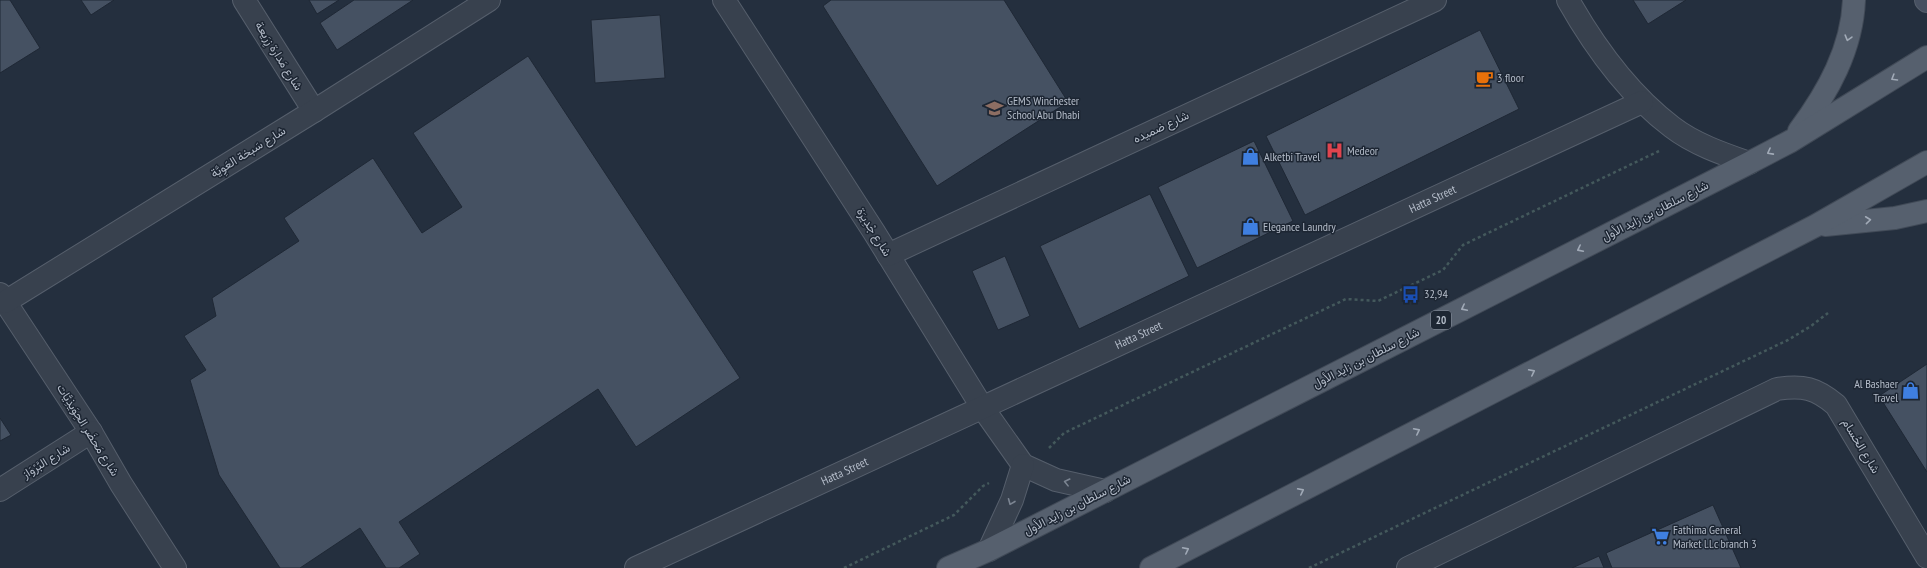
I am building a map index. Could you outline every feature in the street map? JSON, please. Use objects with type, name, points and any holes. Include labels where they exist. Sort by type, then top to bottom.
[{"type":"main road","points":[[1791,141],[1817,107],[1841,63],[1854,18],[1854,0]]},
{"type":"main road","name":"شارع سلطان بن زايد الأول","points":[[948,568],[989,550],[1749,163],[1791,141],[1927,58]]},
{"type":"main road","points":[[1151,568],[1815,226],[1927,162]]},
{"type":"main road","points":[[1815,226],[1895,218],[1927,211]]},
{"type":"street","name":"شارع مَدارة زِرَيعة","points":[[244,0],[314,111]]},
{"type":"street","name":"شارع سَبخة العَوِيَّة","points":[[2,298],[314,111],[490,0]]},
{"type":"street","name":"شارع جْدِيرَة","points":[[724,0],[888,255],[982,407],[1023,465]]},
{"type":"street","name":"شارع ضميده","points":[[888,255],[1435,0]]},
{"type":"street","points":[[1568,0],[1587,34],[1642,102],[1673,128],[1712,150],[1749,163]]},
{"type":"street","name":"Hatta Street","points":[[636,568],[1642,102]]},
{"type":"street","name":"شارع مَحضَر الحِوَيذِيَّات","points":[[2,298],[91,432],[121,484],[175,568]]},
{"type":"street","name":"شارع الحُسام","points":[[1408,568],[1777,389],[1793,386],[1809,388],[1824,395],[1836,405],[1927,557]]},
{"type":"street","name":"شارع البُرْوَاز","points":[[0,490],[91,432]]},
{"type":"street","points":[[989,550],[1012,500],[1023,465],[1056,480],[1105,491]]},
{"type":"path","points":[[1048,449],[1064,433],[1346,299],[1378,301],[1443,270],[1463,245],[1664,148]]},
{"type":"path","points":[[1309,568],[1788,340],[1828,313]]},
{"type":"path","points":[[844,568],[954,515],[983,486],[994,480]]},
{"type":"building","points":[[0,0],[10,0],[40,48],[0,73]]},
{"type":"building","points":[[81,0],[114,0],[91,15]]},
{"type":"building","points":[[309,0],[339,0],[317,14]]},
{"type":"building","points":[[354,0],[413,0],[337,50],[320,23]]},
{"type":"building","points":[[831,0],[1004,0],[1068,102],[937,186],[823,6]]},
{"type":"building","points":[[1633,0],[1686,0],[1648,24]]},
{"type":"building","points":[[660,15],[665,78],[595,83],[591,20]]},
{"type":"building","name":"Medeor","points":[[1480,30],[1519,109],[1305,215],[1266,136]]},
{"type":"building","points":[[528,56],[740,378],[636,447],[598,389],[399,522],[420,554],[399,568],[386,568],[360,528],[300,568],[280,568],[219,475],[190,380],[206,370],[184,336],[216,316],[212,298],[299,241],[284,218],[373,158],[422,233],[462,207],[413,133]]},
{"type":"building","points":[[1254,141],[1293,221],[1197,268],[1158,187]]},
{"type":"building","points":[[1150,194],[1189,276],[1079,329],[1040,246]]},
{"type":"building","points":[[1005,256],[1030,316],[998,330],[972,271]]},
{"type":"building","points":[[1927,364],[1927,472],[1879,396]]},
{"type":"building","points":[[0,418],[11,435],[0,441]]},
{"type":"building","points":[[1713,505],[1741,568],[1612,568],[1606,553]]},
{"type":"building","points":[[1599,556],[1604,568],[1572,568]]},
{"type":"place","name":"3 floor","points":[[1484,78]]},
{"type":"place","name":"GEMS Winchester School Abu Dhabi","points":[[994,108]]},
{"type":"place","name":"Medeor","points":[[1334,151]]},
{"type":"place","name":"Alketbi Travel","points":[[1251,157]]},
{"type":"place","name":"Elegance Laundry","points":[[1250,227]]},
{"type":"place","name":"32,94","points":[[1411,294]]},
{"type":"place","name":"Al Bashaer Travel","points":[[1911,391]]},
{"type":"place","name":"Fathima General Market l.l.c branch 3","points":[[1660,537]]}]
